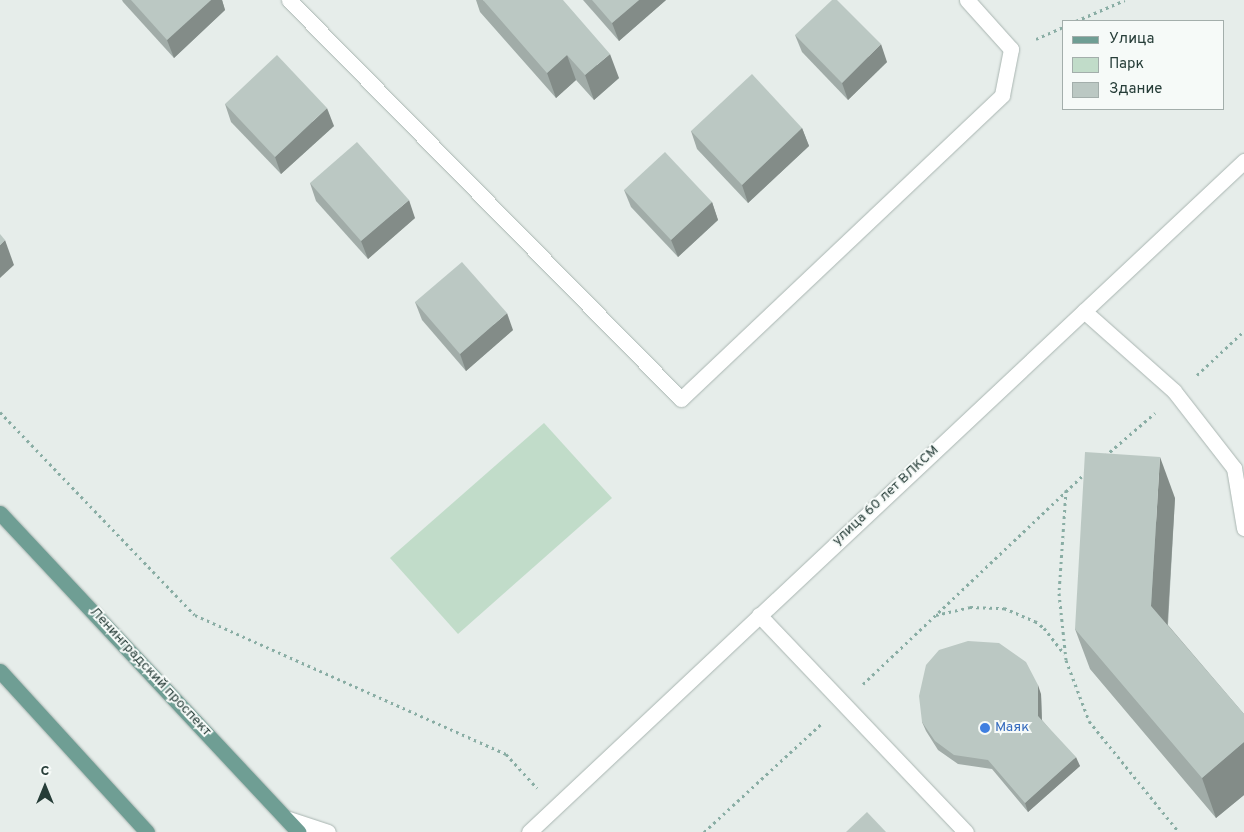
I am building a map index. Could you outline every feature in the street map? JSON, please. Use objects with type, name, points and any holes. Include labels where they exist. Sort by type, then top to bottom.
[{"type":"main road","name":"Ленинградский проспект","points":[[0,513],[299,832]]},
{"type":"main road","points":[[0,671],[147,832]]},
{"type":"street","points":[[289,0],[681,399],[1002,95],[1011,49],[967,0]]},
{"type":"street","name":"улица 60 лет ВЛКСМ","points":[[528,832],[1244,161]]},
{"type":"street","points":[[1084,311],[1176,394],[1234,468],[1244,528]]},
{"type":"street","points":[[759,615],[966,832]]},
{"type":"street","points":[[286,818],[328,832]]},
{"type":"path","points":[[1078,20],[1124,0]]},
{"type":"path","points":[[1103,458],[1244,331]]},
{"type":"path","points":[[0,412],[195,616],[506,754],[556,807]]},
{"type":"path","points":[[704,832],[1088,471]]},
{"type":"path","points":[[1066,490],[1059,594],[1066,656],[1089,721],[1179,832]]},
{"type":"path","points":[[936,615],[970,607],[1004,608],[1028,618],[1044,628],[1066,656]]},
{"type":"green space","points":[[544,423],[612,498],[458,634],[390,558]]},
{"type":"building","points":[[131,0],[211,0],[167,40]]},
{"type":"building","points":[[483,0],[563,0],[610,54],[585,75],[567,55],[547,73]]},
{"type":"building","points":[[592,0],[639,0],[612,23]]},
{"type":"building","points":[[832,0],[837,0],[881,44],[842,83],[795,35]]},
{"type":"building","points":[[277,55],[327,108],[275,157],[225,104]]},
{"type":"building","points":[[752,74],[802,128],[742,185],[691,131]]},
{"type":"building","points":[[357,142],[409,200],[361,241],[310,183]]},
{"type":"building","points":[[665,152],[712,202],[671,240],[624,190]]},
{"type":"building","points":[[0,234],[5,240],[0,245]]},
{"type":"building","points":[[462,262],[507,313],[460,354],[415,302]]},
{"type":"building","points":[[1085,452],[1160,457],[1151,606],[1244,714],[1244,742],[1202,778],[1075,629]]},
{"type":"building","name":"Маяк","points":[[968,641],[999,643],[1026,662],[1038,685],[1038,716],[1076,757],[1025,803],[988,760],[954,755],[935,741],[922,722],[919,696],[926,665],[939,650]]},
{"type":"building","points":[[867,812],[886,832],[846,832]]},
{"type":"place","name":"Маяк","points":[[985,728]]}]
